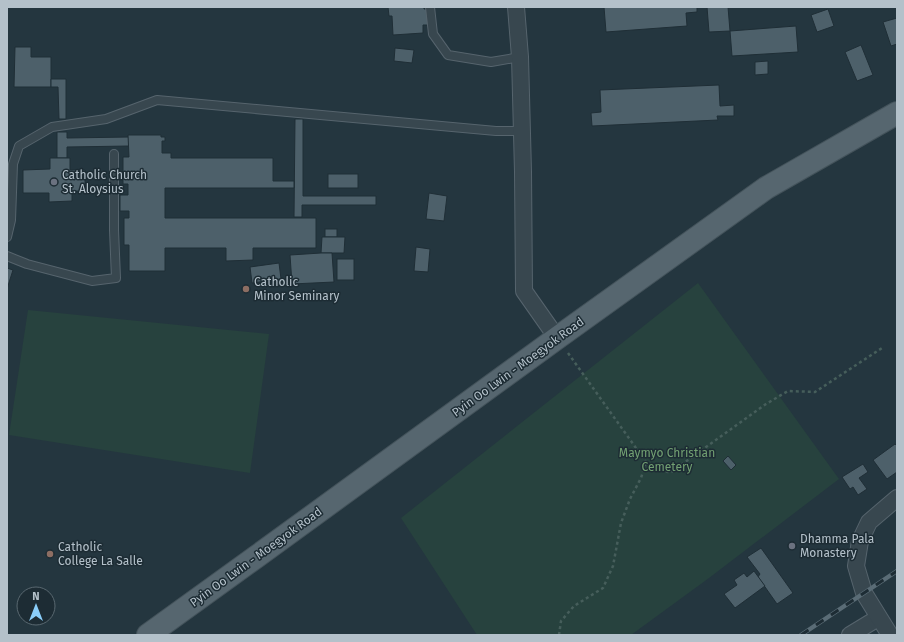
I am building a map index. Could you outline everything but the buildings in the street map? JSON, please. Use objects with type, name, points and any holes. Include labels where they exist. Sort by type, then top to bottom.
[{"type":"main road","name":"Pyin Oo Lwin - Moegyok Road","points":[[148,635],[766,188],[897,113]]},
{"type":"street","points":[[516,7],[520,56],[524,290],[557,338]]},
{"type":"street","points":[[890,635],[878,618],[864,593],[856,566],[860,541],[869,522],[897,498]]},
{"type":"street","points":[[850,635],[878,618]]},
{"type":"lane","points":[[430,7],[433,34],[448,54],[491,62],[520,56]]},
{"type":"lane","points":[[7,236],[11,220],[13,164],[19,146],[52,127],[106,119],[157,100],[496,131],[522,131]]},
{"type":"lane","points":[[7,256],[27,264],[92,281],[116,278],[114,230],[114,154]]},
{"type":"path","points":[[557,338],[646,462],[670,473],[766,404],[788,391],[815,392],[882,348]]},
{"type":"path","points":[[559,635],[561,620],[574,606],[603,588],[613,566],[621,523],[630,498],[641,478],[646,462]]},
{"type":"green space","name":"Maymyo Christian Cemetery","points":[[698,283],[839,479],[709,578],[631,635],[477,635],[401,518]]},
{"type":"green space","points":[[28,310],[269,334],[250,473],[9,435]]},
{"type":"railway","points":[[801,635],[897,571]]},
{"type":"place","name":"Catholic Church St. Aloysius","points":[[54,182]]},
{"type":"place","name":"Catholic Minor Seminary","points":[[246,289]]},
{"type":"place","name":"Dhamma Pala Monastery","points":[[792,546]]},
{"type":"place","name":"Catholic College La Salle","points":[[50,554]]}]
